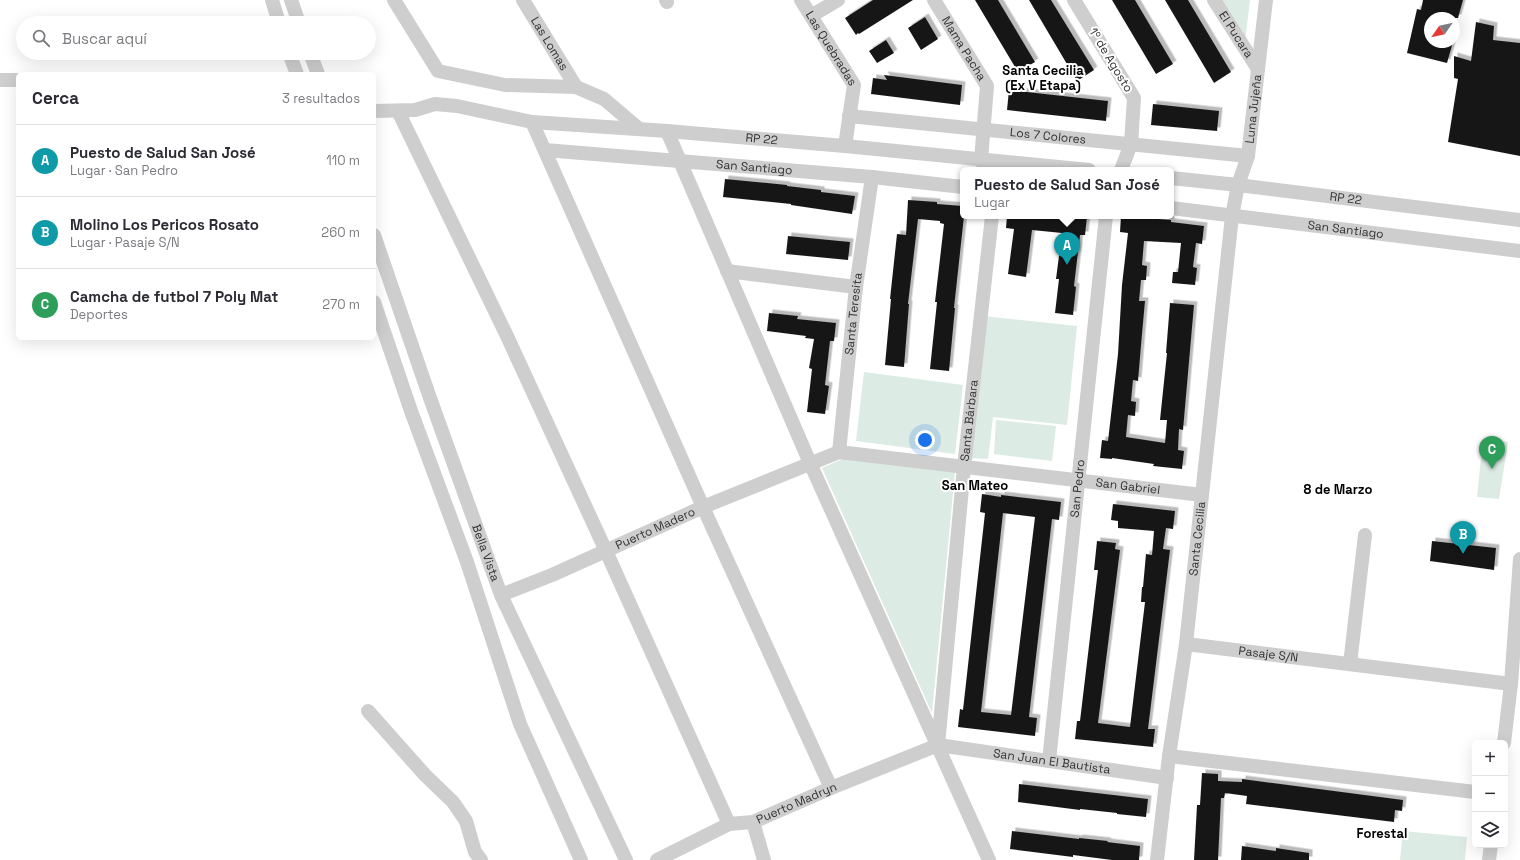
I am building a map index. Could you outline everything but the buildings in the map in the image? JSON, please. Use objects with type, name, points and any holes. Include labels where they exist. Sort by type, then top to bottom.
[{"type":"street","points":[[272,0],[277,16]]},
{"type":"street","points":[[291,0],[297,16]]},
{"type":"street","points":[[394,0],[438,71],[505,85],[576,87],[604,99],[637,126]]},
{"type":"street","name":"Las Lomas","points":[[523,0],[576,87]]},
{"type":"street","name":"Las Quebradas","points":[[801,0],[854,85],[845,146]]},
{"type":"street","points":[[811,16],[838,0]]},
{"type":"street","name":"Mama Pacha","points":[[934,0],[986,86],[983,129],[983,165]]},
{"type":"street","name":"1º de Agosto","points":[[1074,0],[1134,98],[1131,144],[1122,167]]},
{"type":"street","name":"El Pucara","points":[[1214,0],[1258,69]]},
{"type":"street","name":"Luna Jujeña","points":[[1232,216],[1238,185],[1248,156],[1266,0]]},
{"type":"street","points":[[292,60],[296,72]]},
{"type":"street","points":[[313,60],[317,72]]},
{"type":"street","points":[[0,80],[16,80]]},
{"type":"street","name":"RP 22","points":[[398,110],[415,110],[435,104],[457,106],[532,122],[667,131],[845,146],[983,165],[1025,167]]},
{"type":"street","points":[[376,111],[398,110],[507,336],[729,824]]},
{"type":"street","name":"Los 7 Colores","points":[[849,116],[1248,156]]},
{"type":"street","points":[[532,122],[703,508],[831,788]]},
{"type":"street","points":[[667,131],[810,463],[989,860]]},
{"type":"street","name":"San Santiago","points":[[544,150],[960,186]]},
{"type":"street","name":"Santa Teresita","points":[[840,452],[856,287],[872,177]]},
{"type":"street","name":"RP 22","points":[[1174,178],[1520,220]]},
{"type":"street","name":"San Santiago","points":[[1174,208],[1520,251]]},
{"type":"street","name":"Santa Cecilia","points":[[1157,860],[1169,756],[1186,644],[1232,216]]},
{"type":"street","name":"Santa Bárbara","points":[[938,746],[964,467],[992,219]]},
{"type":"street","name":"San Pedro","points":[[1049,761],[1106,219]]},
{"type":"street","name":"Bella Vista","points":[[376,241],[430,398],[501,595],[626,860]]},
{"type":"street","points":[[727,271],[856,287]]},
{"type":"street","points":[[376,308],[411,411],[467,562],[520,724],[581,860]]},
{"type":"street","name":"Puerto Madero","points":[[501,595],[552,575],[703,508],[840,452]]},
{"type":"street","name":"San Gabriel","points":[[840,452],[1202,495]]},
{"type":"street","points":[[1350,664],[1365,535]]},
{"type":"street","points":[[1504,740],[1511,684],[1520,559]]},
{"type":"street","name":"Pasaje S/N","points":[[1186,644],[1511,684]]},
{"type":"street","points":[[368,712],[425,775],[453,802],[466,822],[475,852],[481,860]]},
{"type":"street","name":"San Juan El Bautista","points":[[938,746],[1167,778]]},
{"type":"street","name":"Puerto Madryn","points":[[657,860],[729,824],[753,822],[831,788],[938,746]]},
{"type":"street","points":[[1169,756],[1472,792]]},
{"type":"street","points":[[753,822],[764,860]]},
{"type":"street","points":[[1489,860],[1491,848]]},
{"type":"shaded area","points":[[1221,0],[1250,0],[1245,42]]},
{"type":"shaded area","points":[[983,316],[1077,326],[1067,425],[993,417],[988,459],[967,458]]},
{"type":"shaded area","points":[[864,372],[963,385],[955,454],[856,441]]},
{"type":"shaded area","points":[[996,420],[1056,426],[1052,461],[994,454]]},
{"type":"shaded area","points":[[1483,439],[1508,442],[1499,499],[1477,497]]},
{"type":"shaded area","points":[[845,458],[955,472],[932,713],[822,468]]},
{"type":"shaded area","points":[[1403,831],[1467,837],[1465,860],[1400,860]]},
{"type":"place","name":"Puesto de Salud San José","points":[[1067,265]]},
{"type":"place","name":"Camcha de futbol 7 Poly Mat","points":[[1492,469]]},
{"type":"place","name":"Molino Los Pericos Rosato","points":[[1463,554]]},
{"type":"district","name":"Santa Cecilia (Ex V Etapa)","points":[[1043,78]]},
{"type":"district","name":"San Mateo","points":[[975,485]]},
{"type":"district","name":"8 de Marzo","points":[[1338,489]]},
{"type":"district","name":"Forestal","points":[[1382,833]]}]
